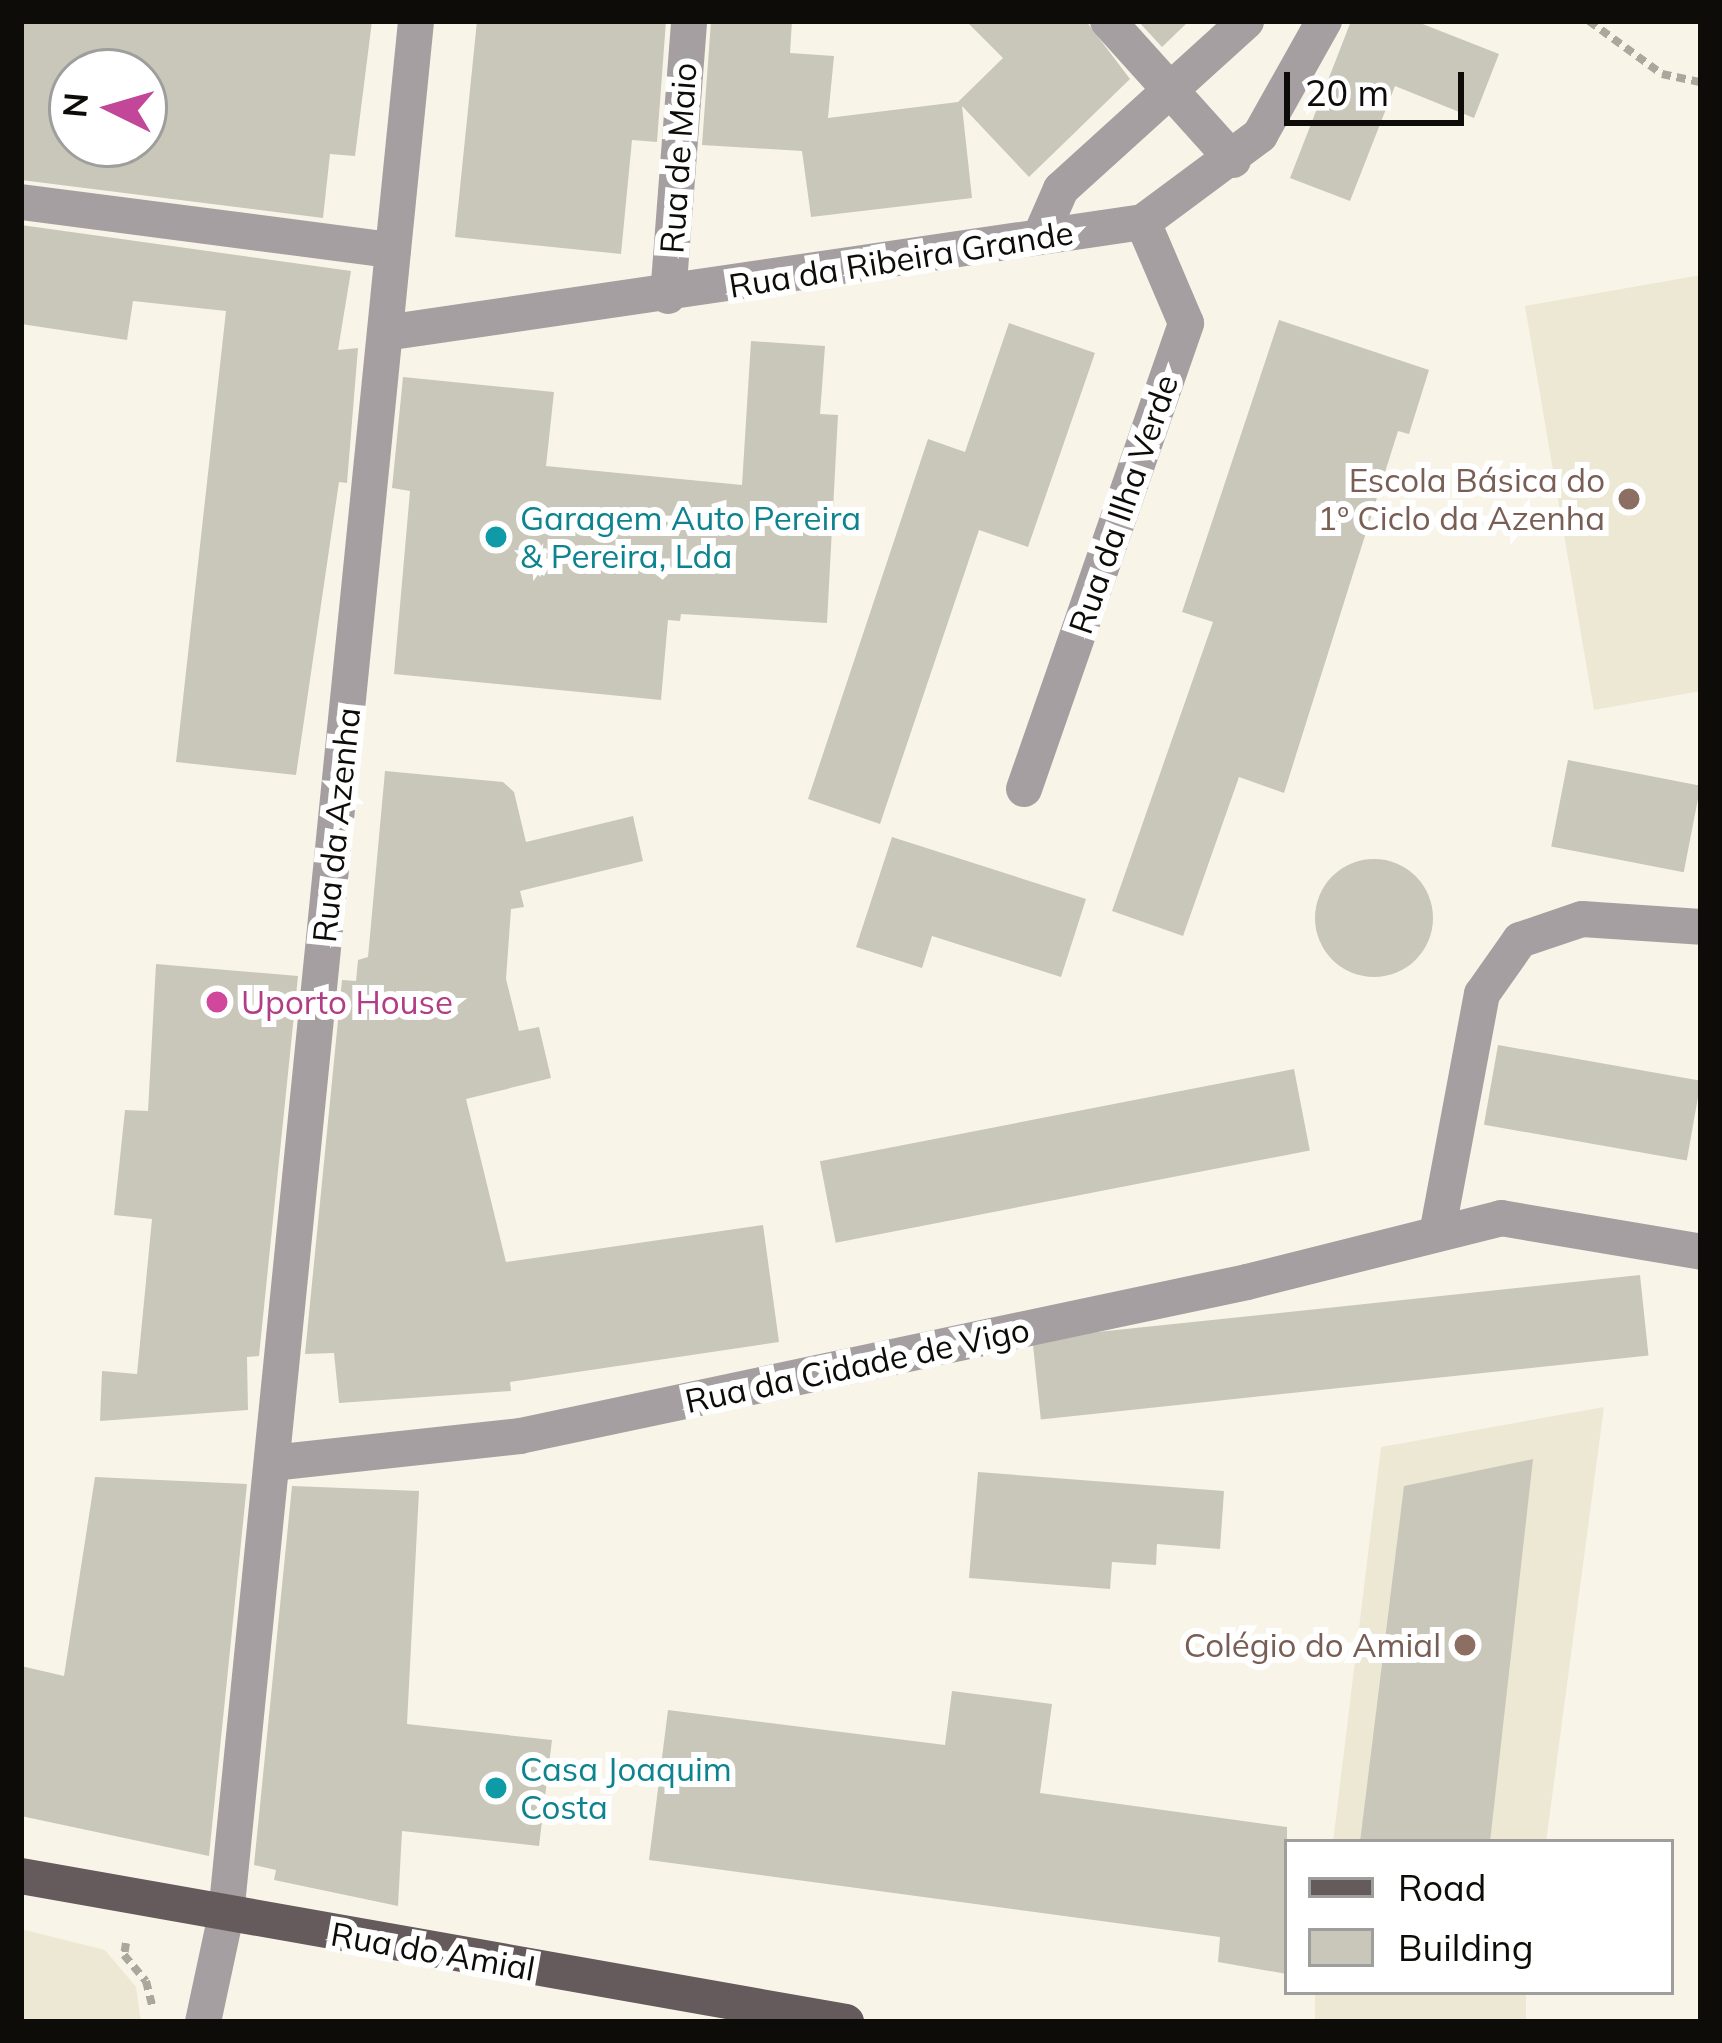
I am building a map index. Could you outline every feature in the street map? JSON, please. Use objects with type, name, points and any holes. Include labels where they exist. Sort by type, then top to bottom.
[{"type":"main road","name":"Rua do Amial","points":[[21,1876],[740,2012],[846,2022]]},
{"type":"street","name":"Rua da Azenha","points":[[203,2022],[226,1916],[416,21]]},
{"type":"street","name":"Rua de Maio","points":[[668,296],[688,21]]},
{"type":"street","points":[[1108,21],[1233,160]]},
{"type":"street","points":[[1040,237],[1061,189],[1246,21]]},
{"type":"street","name":"Rua da Ribeira Grande","points":[[385,334],[668,296],[1143,222],[1233,160],[1260,135],[1324,21]]},
{"type":"street","points":[[21,202],[393,250]]},
{"type":"street","name":"Rua da Ilha Verde","points":[[1024,789],[1186,323],[1143,222]]},
{"type":"street","points":[[1436,1234],[1481,994],[1520,940],[1582,919],[1644,917],[1701,927]]},
{"type":"street","name":"Rua da Cidade de Vigo","points":[[272,1462],[520,1436],[1501,1218],[1701,1252]]},
{"type":"path","points":[[1589,21],[1662,74],[1701,82]]},
{"type":"path","points":[[134,1898],[124,1955],[146,1981],[153,2022]]},
{"type":"shaded area","name":"Escola Básica do 1º Ciclo da Azenha","points":[[1701,275],[1701,691],[1594,710],[1525,306]]},
{"type":"shaded area","name":"Colégio do Amial","points":[[1604,1407],[1546,1839],[1333,1839],[1381,1447]]},
{"type":"shaded area","points":[[21,1929],[105,1950],[136,1987],[141,2022],[21,2022]]},
{"type":"shaded area","points":[[1315,1995],[1526,1995],[1526,2022],[1315,2022]]},
{"type":"building","points":[[21,21],[372,21],[355,156],[330,154],[323,218],[21,180]]},
{"type":"building","points":[[477,21],[666,21],[657,142],[632,140],[621,254],[455,237]]},
{"type":"building","points":[[711,21],[792,21],[790,53],[834,56],[828,118],[958,102],[1003,58],[966,21],[1086,21],[1130,79],[1029,177],[962,106],[972,198],[811,217],[802,151],[702,145]]},
{"type":"building","points":[[1138,21],[1189,21],[1162,47]]},
{"type":"building","points":[[1351,21],[1415,21],[1499,54],[1474,118],[1395,86],[1350,201],[1290,178]]},
{"type":"building","points":[[21,225],[351,271],[338,350],[358,348],[347,483],[339,482],[296,775],[176,762],[226,311],[133,301],[127,340],[21,324]]},
{"type":"building","points":[[1279,320],[1429,370],[1409,434],[1398,431],[1284,793],[1239,777],[1183,936],[1112,911],[1213,622],[1182,612]]},
{"type":"building","points":[[1009,323],[1095,353],[1028,547],[979,530],[880,824],[808,799],[928,439],[965,452]]},
{"type":"building","name":"Garagem Auto Pereira & Pereira, Lda","points":[[751,341],[825,346],[820,414],[838,415],[827,623],[681,614],[680,621],[668,620],[661,700],[394,674],[410,491],[392,488],[403,377],[554,392],[546,466],[742,485]]},
{"type":"building","points":[[1568,760],[1701,786],[1684,872],[1551,846]]},
{"type":"building","points":[[385,771],[503,782],[514,792],[526,842],[633,816],[643,861],[520,891],[524,907],[511,909],[506,979],[519,1031],[539,1027],[551,1078],[466,1099],[506,1262],[763,1225],[779,1342],[510,1382],[511,1391],[339,1403],[334,1353],[305,1354],[342,980],[356,981],[358,960],[368,957]]},
{"type":"building","points":[[892,837],[1086,899],[1061,977],[932,936],[922,968],[856,947]]},
{"type":"building","points":[[1374,859],[1397,863],[1416,876],[1429,895],[1433,918],[1429,941],[1416,960],[1397,973],[1374,977],[1351,973],[1332,960],[1319,941],[1315,918],[1319,895],[1332,876],[1351,863]]},
{"type":"building","points":[[156,964],[298,976],[259,1356],[247,1357],[248,1410],[100,1421],[102,1371],[137,1374],[152,1219],[114,1215],[125,1110],[148,1111]]},
{"type":"building","points":[[1498,1045],[1701,1081],[1687,1161],[1484,1125]]},
{"type":"building","points":[[1294,1069],[1310,1150],[836,1243],[820,1161]]},
{"type":"building","points":[[1640,1275],[1648,1356],[1041,1419],[1032,1339]]},
{"type":"building","points":[[1533,1459],[1490,1839],[1360,1839],[1404,1486]]},
{"type":"building","points":[[978,1472],[1224,1491],[1220,1549],[1157,1544],[1156,1565],[1112,1562],[1110,1589],[969,1578]]},
{"type":"building","points":[[95,1477],[247,1484],[209,1856],[21,1816],[21,1666],[64,1676]]},
{"type":"building","points":[[292,1486],[419,1491],[407,1724],[552,1740],[539,1846],[402,1831],[398,1906],[274,1880],[276,1870],[254,1865]]},
{"type":"building","points":[[952,1691],[1052,1704],[1040,1793],[1287,1827],[1284,1973],[1218,1962],[1220,1937],[649,1860],[668,1710],[945,1745]]},
{"type":"place","name":"Escola Básica do 1º Ciclo da Azenha","points":[[1629,499]]},
{"type":"place","name":"Garagem Auto Pereira & Pereira, Lda","points":[[496,537]]},
{"type":"place","name":"Uporto House","points":[[217,1002]]},
{"type":"place","name":"Colégio do Amial","points":[[1465,1645]]},
{"type":"place","name":"Casa Joaquim Costa","points":[[496,1788]]}]
